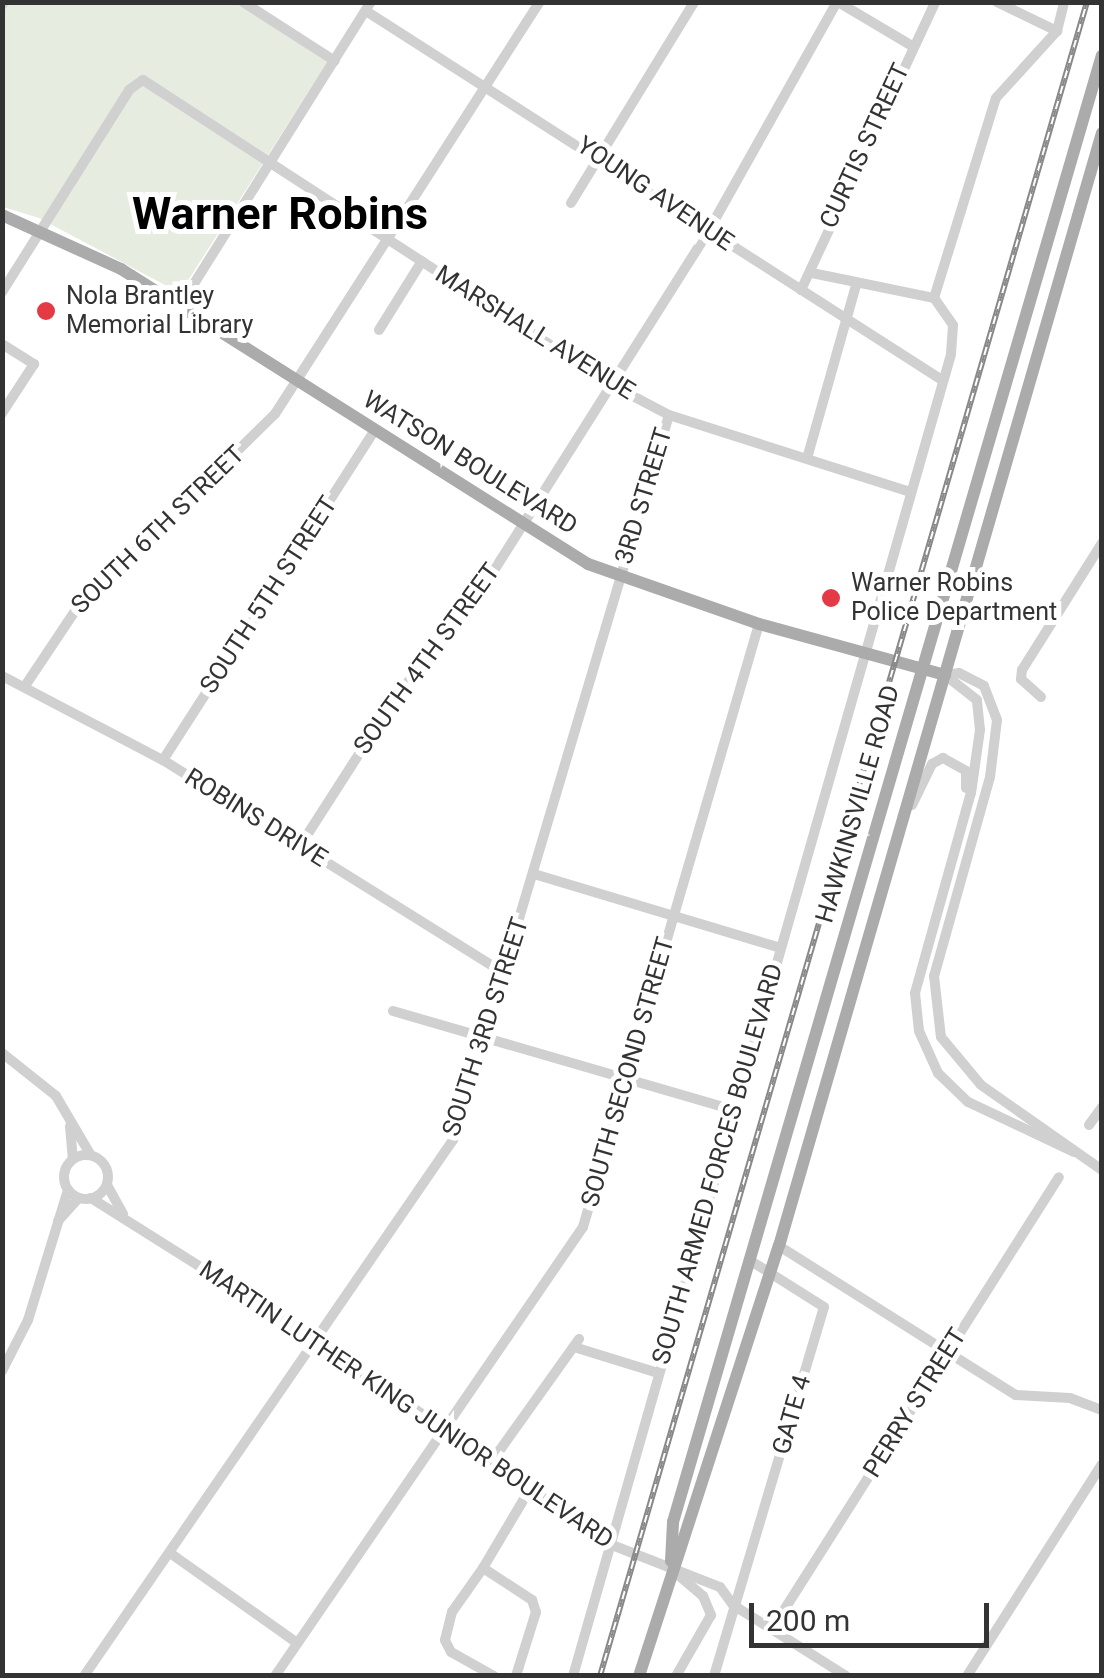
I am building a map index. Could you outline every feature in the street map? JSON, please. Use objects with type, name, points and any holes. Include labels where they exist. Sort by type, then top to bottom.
[{"type":"main road","name":"HAWKINSVILLE ROAD","points":[[670,1568],[673,1522],[1102,54]]},
{"type":"main road","name":"HAWKINSVILLE ROAD","points":[[639,1676],[670,1568],[690,1529],[779,1246],[1102,133]]},
{"type":"main road","name":"WATSON BOULEVARD","points":[[2,215],[40,230],[180,306],[522,523],[618,578],[759,624],[945,675]]},
{"type":"street","points":[[243,2],[335,61]]},
{"type":"street","name":"SOUTH 6TH STREET","points":[[25,686],[75,610],[265,425],[490,85],[540,2]]},
{"type":"street","points":[[571,202],[694,2]]},
{"type":"street","points":[[838,2],[912,46]]},
{"type":"street","name":"SOUTH 4TH STREET","points":[[300,846],[397,695],[469,610],[709,230],[838,2]]},
{"type":"street","name":"CURTIS STREET","points":[[801,290],[812,273],[815,250],[936,2]]},
{"type":"street","points":[[997,2],[1057,32]]},
{"type":"street","points":[[812,273],[934,298],[996,98],[1057,32],[1064,2]]},
{"type":"street","points":[[180,306],[272,166],[368,5]]},
{"type":"street","name":"YOUNG AVENUE","points":[[368,5],[942,380]]},
{"type":"street","name":"MARSHALL AVENUE","points":[[40,230],[130,90],[142,80],[612,385],[669,414],[808,455],[908,491]]},
{"type":"street","points":[[2,292],[40,230]]},
{"type":"street","points":[[379,330],[422,261]]},
{"type":"street","points":[[808,455],[856,285]]},
{"type":"street","name":"SOUTH ARMED FORCES BOULEVARD","points":[[573,1676],[955,336],[934,298]]},
{"type":"street","points":[[2,344],[34,364],[2,413]]},
{"type":"street","name":"3RD STREET","points":[[618,578],[669,414]]},
{"type":"street","name":"SOUTH 5TH STREET","points":[[162,760],[375,430]]},
{"type":"street","points":[[1041,697],[1021,679],[1022,670],[1102,543]]},
{"type":"street","name":"SOUTH 3RD STREET","points":[[84,1676],[452,1140],[534,874],[618,578]]},
{"type":"street","name":"SOUTH SECOND STREET","points":[[275,1676],[583,1227],[759,624]]},
{"type":"street","name":"WATSON BOULEVARD","points":[[945,675],[959,672],[984,686],[997,720],[990,777],[938,953],[935,1017],[954,1056],[981,1085],[1057,1134],[1074,1152]]},
{"type":"street","name":"WATSON BOULEVARD","points":[[945,675],[980,711],[962,819],[915,993],[919,1031],[938,1072],[968,1102],[1074,1152],[1102,1170]]},
{"type":"street","name":"ROBINS DRIVE","points":[[2,676],[162,760],[502,972]]},
{"type":"street","points":[[897,841],[928,770],[943,758],[966,771],[962,819]]},
{"type":"street","points":[[534,874],[780,948]]},
{"type":"street","points":[[393,1011],[733,1110]]},
{"type":"street","points":[[2,1054],[47,1086],[90,1154],[106,1166],[107,1185],[58,1222]]},
{"type":"street","points":[[1089,1125],[1102,1107]]},
{"type":"street","points":[[2,1370],[28,1320],[68,1190],[65,1170],[73,1158],[70,1125]]},
{"type":"street","points":[[73,1158],[90,1154]]},
{"type":"street","name":"PERRY STREET","points":[[772,1629],[1059,1177]]},
{"type":"street","name":"MARTIN LUTHER KING JUNIOR BOULEVARD","points":[[107,1185],[124,1214]]},
{"type":"street","points":[[68,1190],[85,1198]]},
{"type":"street","name":"MARTIN LUTHER KING JUNIOR BOULEVARD","points":[[85,1198],[124,1214],[612,1545],[670,1568],[687,1569],[720,1587],[733,1605],[846,1676]]},
{"type":"street","points":[[779,1246],[1016,1395],[1070,1398],[1102,1410]]},
{"type":"street","name":"GATE 4","points":[[733,1605],[824,1307],[751,1261]]},
{"type":"street","points":[[492,1462],[577,1343],[658,1373]]},
{"type":"street","points":[[968,1676],[1102,1464]]},
{"type":"street","points":[[494,1676],[451,1652],[446,1640],[452,1612],[530,1489]]},
{"type":"street","points":[[170,1552],[297,1643]]},
{"type":"street","points":[[482,1568],[532,1600],[531,1645],[516,1676]]},
{"type":"street","points":[[670,1568],[703,1596],[711,1615],[676,1676]]},
{"type":"street","points":[[714,1676],[733,1605]]},
{"type":"shaded area","points":[[2,3],[241,3],[330,58],[180,293],[39,218],[3,207]]},
{"type":"railway","points":[[600,1676],[1087,2]]},
{"type":"place","name":"Nola Brantley Memorial Library","points":[[46,311]]},
{"type":"place","name":"Warner Robins Police Department","points":[[831,598]]},
{"type":"district","name":"Warner Robins","points":[[280,214]]}]
